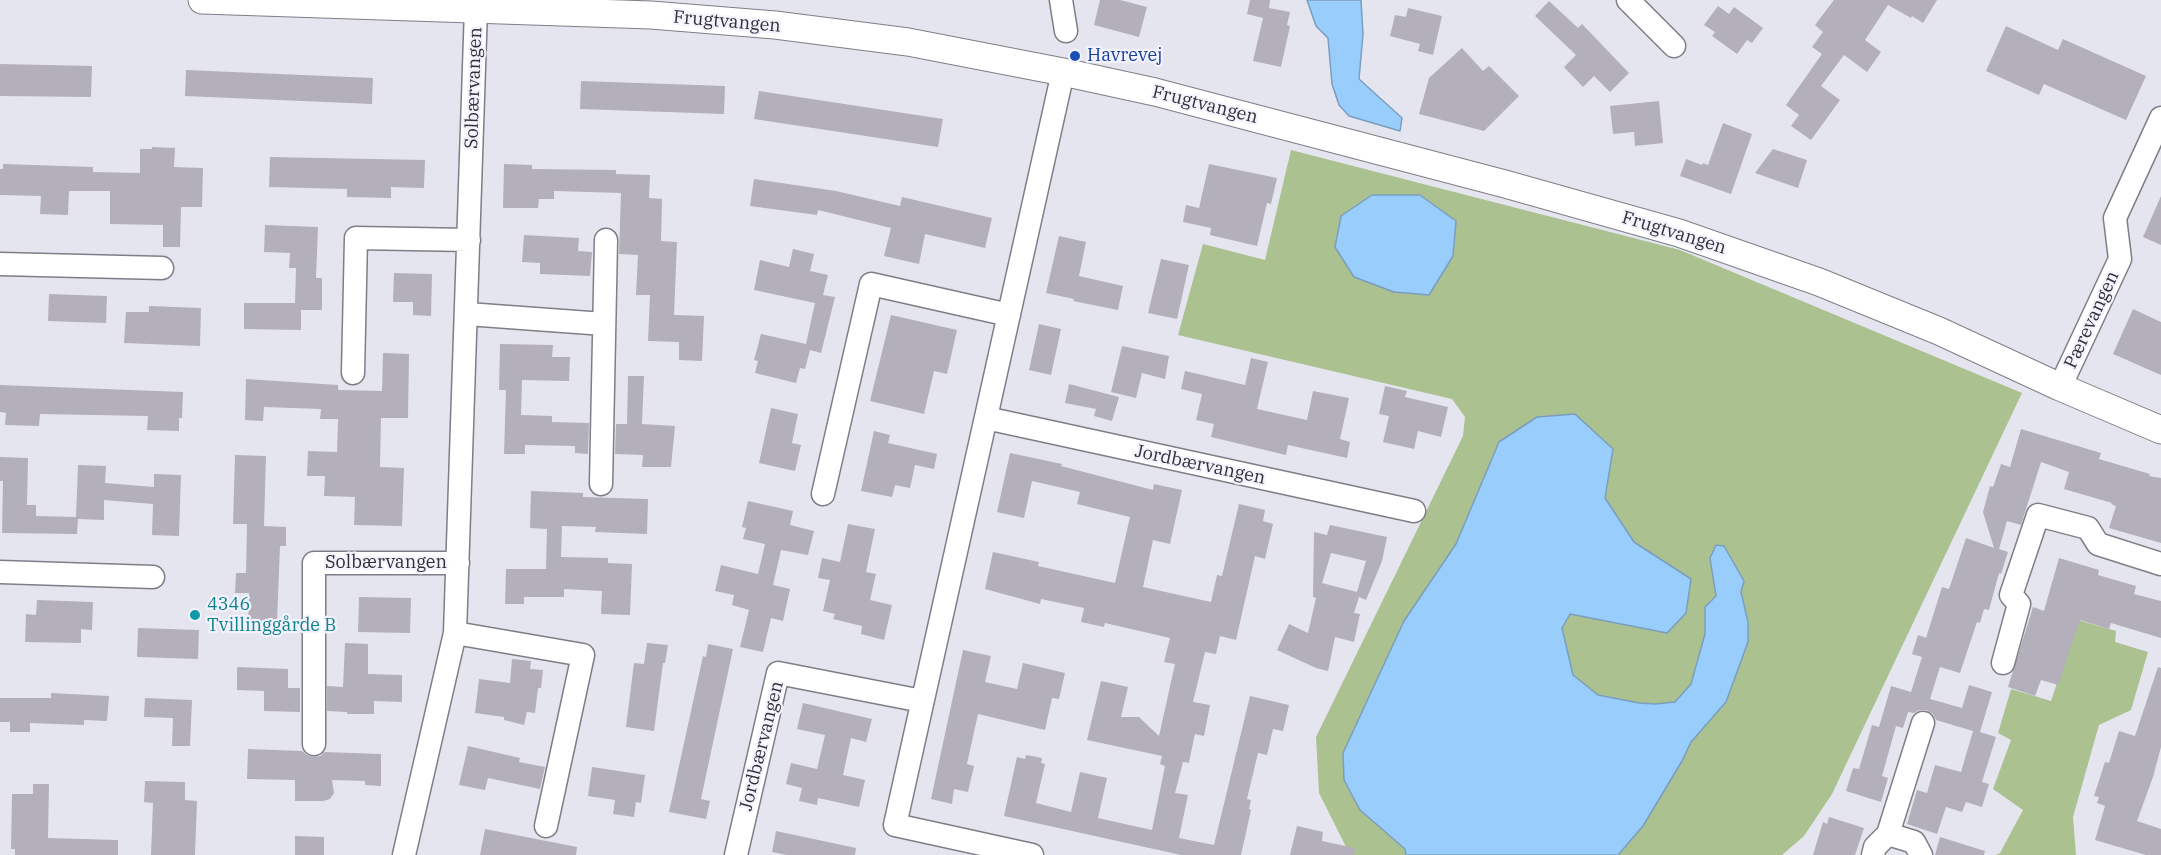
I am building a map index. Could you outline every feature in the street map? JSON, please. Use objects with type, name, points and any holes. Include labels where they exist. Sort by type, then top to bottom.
[{"type":"street","name":"Frugtvangen","points":[[202,0],[325,2],[651,15],[775,25],[908,42],[1064,72],[1216,107],[1679,233],[1819,282],[1939,331],[2060,387],[2161,430]]},
{"type":"street","points":[[1061,0],[1066,31]]},
{"type":"street","points":[[1628,0],[1674,46]]},
{"type":"street","name":"Solbærvangen","points":[[404,855],[455,633],[476,8]]},
{"type":"street","points":[[1032,855],[895,825],[1064,72]]},
{"type":"street","name":"Pærevangen","points":[[2060,387],[2120,259],[2115,218],[2161,118]]},
{"type":"street","points":[[353,373],[356,238],[469,240]]},
{"type":"street","points":[[601,484],[606,240]]},
{"type":"street","points":[[0,264],[162,268]]},
{"type":"street","points":[[823,494],[871,284],[1009,315]]},
{"type":"street","points":[[467,314],[604,324]]},
{"type":"street","name":"Jordbærvangen","points":[[986,418],[1414,511]]},
{"type":"street","points":[[2003,663],[2019,604],[2011,595],[2038,515],[2088,528],[2098,544],[2161,564]]},
{"type":"street","name":"Solbærvangen","points":[[314,744],[314,563],[458,562]]},
{"type":"street","points":[[0,572],[153,577]]},
{"type":"street","points":[[455,633],[584,655],[546,826]]},
{"type":"street","name":"Jordbærvangen","points":[[736,855],[778,673],[922,701]]},
{"type":"street","points":[[1873,855],[1875,847],[1888,834],[1923,723]]},
{"type":"street","points":[[1888,834],[1914,842],[1921,855]]},
{"type":"green space","points":[[1291,150],[1680,250],[2022,393],[1832,794],[1804,836],[1782,855],[1350,855],[1319,793],[1316,737],[1463,436],[1465,417],[1452,399],[1178,335],[1203,244],[1265,260]]},
{"type":"green space","points":[[2078,620],[2116,631],[2115,642],[2148,652],[2131,710],[2099,725],[2073,817],[2076,855],[1996,855],[2000,853],[2023,810],[1993,789],[2011,740],[1998,733],[2011,689],[2051,701]]},
{"type":"water","points":[[1307,0],[1361,0],[1363,34],[1359,79],[1402,118],[1400,131],[1349,116],[1339,105],[1332,84],[1328,38],[1316,26]]},
{"type":"water","points":[[1372,195],[1420,195],[1456,221],[1453,256],[1429,295],[1394,292],[1354,277],[1335,247],[1341,216]]},
{"type":"water","points":[[1575,414],[1613,449],[1605,498],[1634,542],[1691,579],[1686,613],[1667,633],[1570,614],[1562,628],[1573,675],[1598,695],[1639,703],[1675,702],[1691,684],[1705,634],[1705,607],[1716,596],[1710,558],[1716,545],[1724,546],[1744,581],[1741,592],[1748,622],[1748,642],[1726,702],[1691,742],[1643,826],[1618,855],[1406,855],[1405,849],[1360,810],[1344,780],[1343,753],[1404,621],[1456,544],[1499,442],[1537,417]]},
{"type":"building","points":[[1100,0],[1120,0],[1147,7],[1139,37],[1094,25]]},
{"type":"building","points":[[1250,0],[1270,0],[1269,8],[1290,12],[1287,25],[1290,26],[1281,67],[1253,61],[1263,18],[1247,14]]},
{"type":"building","points":[[1834,0],[1937,0],[1923,23],[1888,5],[1865,40],[1881,52],[1867,72],[1844,55],[1821,86],[1840,100],[1811,140],[1791,126],[1799,115],[1786,105],[1822,54],[1812,47],[1823,32],[1815,25]]},
{"type":"building","points":[[1549,1],[1578,28],[1582,24],[1629,73],[1610,92],[1594,76],[1583,87],[1564,67],[1576,55],[1535,16]]},
{"type":"building","points":[[1718,6],[1729,14],[1734,7],[1763,28],[1752,43],[1747,40],[1737,54],[1712,36],[1715,32],[1704,25]]},
{"type":"building","points":[[1408,8],[1442,16],[1433,55],[1418,51],[1420,44],[1390,36],[1395,15],[1406,17]]},
{"type":"building","points":[[2006,26],[2058,50],[2063,39],[2146,76],[2126,120],[2044,84],[2039,95],[1986,71]]},
{"type":"building","points":[[1462,48],[1483,71],[1489,66],[1519,96],[1484,131],[1419,114],[1429,78]]},
{"type":"building","points":[[0,64],[92,66],[91,97],[0,96]]},
{"type":"building","points":[[186,70],[373,78],[372,104],[185,96]]},
{"type":"building","points":[[581,81],[725,86],[724,114],[580,109]]},
{"type":"building","points":[[759,91],[943,119],[938,147],[754,119]]},
{"type":"building","points":[[1659,101],[1663,143],[1635,146],[1634,132],[1613,134],[1610,106]]},
{"type":"building","points":[[1723,123],[1752,134],[1731,194],[1680,176],[1686,159],[1708,165]]},
{"type":"building","points":[[152,147],[175,148],[174,167],[203,168],[202,207],[181,207],[180,247],[163,247],[163,225],[110,224],[110,191],[69,191],[68,215],[40,214],[41,196],[0,195],[0,169],[3,169],[3,164],[93,167],[93,172],[140,173],[140,149],[152,149]]},
{"type":"building","points":[[1773,149],[1807,160],[1798,188],[1755,173]]},
{"type":"building","points":[[270,157],[425,160],[424,188],[391,187],[391,198],[347,197],[347,189],[269,187]]},
{"type":"building","points":[[504,164],[532,165],[532,169],[616,170],[616,174],[650,175],[649,198],[662,199],[661,241],[677,242],[674,315],[704,316],[702,361],[679,360],[679,342],[648,341],[650,295],[636,295],[638,255],[619,254],[621,193],[554,191],[554,199],[539,199],[538,208],[503,208]]},
{"type":"building","points":[[1209,164],[1277,178],[1271,204],[1267,203],[1257,246],[1210,235],[1211,228],[1183,222],[1186,205],[1199,208]]},
{"type":"building","points":[[754,179],[836,191],[900,206],[902,197],[992,218],[985,248],[925,234],[919,264],[884,256],[891,228],[818,210],[817,215],[750,206]]},
{"type":"building","points":[[2161,196],[2161,245],[2143,237]]},
{"type":"building","points":[[265,225],[318,227],[316,278],[322,278],[322,310],[301,310],[301,330],[244,329],[244,303],[295,303],[296,268],[289,268],[290,253],[264,252]]},
{"type":"building","points":[[524,235],[579,238],[578,251],[592,252],[590,276],[540,274],[540,263],[522,262]]},
{"type":"building","points":[[1059,236],[1086,242],[1079,276],[1123,286],[1118,310],[1046,293]]},
{"type":"building","points":[[793,249],[814,254],[810,271],[828,275],[823,295],[835,297],[821,353],[810,350],[805,369],[800,368],[796,383],[755,373],[758,361],[754,360],[761,334],[806,344],[815,303],[754,290],[760,260],[789,267]]},
{"type":"building","points":[[1161,259],[1189,265],[1177,319],[1148,313]]},
{"type":"building","points":[[394,273],[432,274],[431,316],[413,315],[413,302],[393,302]]},
{"type":"building","points":[[49,294],[107,296],[106,323],[48,321]]},
{"type":"building","points":[[149,306],[201,308],[200,346],[124,343],[126,312],[149,312]]},
{"type":"building","points":[[2133,309],[2161,322],[2161,375],[2113,354]]},
{"type":"building","points":[[891,315],[957,330],[947,374],[934,371],[924,414],[870,401]]},
{"type":"building","points":[[1039,324],[1061,329],[1051,375],[1029,370]]},
{"type":"building","points":[[500,344],[553,345],[552,357],[570,357],[569,381],[522,380],[521,415],[552,416],[552,422],[589,423],[588,454],[575,453],[575,446],[525,445],[525,454],[504,454],[506,390],[499,390]]},
{"type":"building","points":[[1122,346],[1169,356],[1165,379],[1142,373],[1136,398],[1111,392]]},
{"type":"building","points":[[383,353],[409,354],[408,418],[381,418],[380,467],[404,468],[402,526],[354,525],[355,497],[324,496],[325,476],[307,476],[308,451],[337,452],[338,419],[320,419],[321,409],[264,407],[263,421],[245,420],[246,379],[338,385],[338,390],[382,391]]},
{"type":"building","points":[[1251,358],[1268,362],[1257,409],[1307,420],[1313,391],[1349,398],[1340,439],[1350,442],[1347,458],[1288,445],[1286,455],[1211,437],[1214,424],[1196,420],[1202,394],[1181,389],[1185,371],[1245,385]]},
{"type":"building","points":[[628,376],[644,376],[642,424],[675,426],[671,467],[642,467],[643,455],[615,454],[616,424],[627,424]]},
{"type":"building","points":[[1069,384],[1119,397],[1112,421],[1094,416],[1096,409],[1065,403]]},
{"type":"building","points":[[0,385],[183,392],[182,418],[179,418],[179,431],[147,430],[148,416],[40,414],[39,426],[5,425],[6,413],[0,412]]},
{"type":"building","points":[[1385,386],[1407,391],[1405,397],[1448,407],[1441,437],[1418,431],[1414,449],[1383,442],[1389,416],[1379,414]]},
{"type":"building","points":[[771,408],[798,414],[792,443],[801,445],[795,471],[759,463]]},
{"type":"building","points":[[2021,429],[2101,453],[2099,459],[2161,478],[2161,543],[2109,528],[2116,506],[2064,489],[2069,472],[2041,462],[2021,525],[2007,521],[1999,549],[2008,552],[2001,574],[1999,573],[1989,610],[1984,609],[1980,623],[1977,622],[1960,673],[1940,667],[1930,699],[1962,708],[1969,685],[1992,692],[1980,732],[1996,737],[1982,782],[1989,784],[1982,807],[1966,802],[1962,812],[1946,807],[1937,834],[1907,824],[1917,790],[1927,793],[1935,765],[1961,772],[1973,731],[1936,720],[1933,714],[1926,710],[1908,712],[1903,728],[1896,726],[1882,776],[1888,778],[1881,802],[1846,791],[1853,768],[1859,769],[1872,725],[1879,727],[1891,686],[1911,692],[1922,657],[1912,654],[1918,635],[1926,638],[1942,587],[1949,589],[1966,538],[1994,548],[1983,512],[1990,486],[1993,487],[2001,464],[2010,467]]},
{"type":"building","points":[[874,431],[890,435],[888,443],[937,454],[934,469],[915,465],[910,488],[895,485],[892,497],[861,491]]},
{"type":"building","points":[[1010,453],[1062,464],[1061,466],[1153,490],[1154,484],[1182,490],[1170,544],[1153,540],[1143,587],[1211,602],[1217,575],[1222,576],[1239,504],[1265,510],[1263,521],[1273,524],[1265,559],[1255,556],[1236,640],[1220,636],[1216,654],[1205,652],[1193,702],[1210,705],[1204,736],[1195,734],[1190,763],[1183,762],[1175,793],[1188,795],[1179,838],[1214,845],[1250,696],[1289,705],[1283,731],[1273,729],[1267,755],[1258,753],[1247,799],[1251,800],[1249,809],[1251,810],[1241,855],[1181,855],[1004,816],[1017,757],[1025,759],[1026,755],[1042,758],[1041,763],[1045,764],[1036,803],[1071,812],[1080,772],[1107,778],[1098,818],[1152,830],[1165,766],[1160,764],[1162,756],[1087,740],[1101,681],[1128,687],[1121,717],[1139,717],[1159,736],[1175,664],[1164,662],[1170,638],[1105,623],[1104,627],[1081,622],[1084,608],[1041,599],[1040,604],[985,589],[993,552],[1039,562],[1038,566],[1115,583],[1130,517],[1077,504],[1080,492],[1032,481],[1024,518],[997,512]]},
{"type":"building","points":[[235,455],[266,456],[264,526],[286,527],[286,546],[280,546],[277,622],[248,621],[249,593],[235,593],[236,573],[246,573],[247,524],[233,524]]},
{"type":"building","points":[[0,457],[28,458],[27,505],[36,505],[36,516],[76,517],[78,465],[106,466],[105,483],[154,487],[154,474],[181,475],[179,536],[152,535],[153,504],[104,500],[104,520],[78,519],[77,534],[2,533],[3,481],[0,481]]},
{"type":"building","points":[[531,491],[583,493],[583,497],[648,499],[647,534],[595,532],[596,527],[562,526],[561,557],[608,558],[608,563],[632,564],[630,615],[601,614],[602,591],[564,589],[564,597],[524,597],[524,604],[505,604],[506,569],[546,569],[547,529],[530,528]]},
{"type":"building","points":[[748,501],[793,511],[790,525],[814,531],[808,555],[781,550],[773,585],[790,589],[783,621],[771,618],[763,652],[740,647],[749,610],[732,605],[734,595],[715,591],[721,565],[758,574],[765,544],[743,539],[746,528],[742,527]]},
{"type":"building","points":[[848,524],[875,529],[866,572],[876,574],[870,600],[892,605],[884,640],[861,634],[862,626],[833,619],[835,614],[823,611],[830,580],[818,578],[822,558],[840,562]]},
{"type":"building","points":[[1330,525],[1387,537],[1382,561],[1366,600],[1359,597],[1354,613],[1360,614],[1354,642],[1335,637],[1328,671],[1277,650],[1289,624],[1308,633],[1316,598],[1313,597],[1314,532],[1327,535]],"holes":[[[1331,553],[1366,561],[1357,592],[1322,583]]]},
{"type":"building","points":[[2059,558],[2099,570],[2098,575],[2136,586],[2134,594],[2161,601],[2161,638],[2111,623],[2109,629],[2080,620],[2058,685],[2041,680],[2035,696],[2008,687],[2033,607],[2044,611]]},
{"type":"building","points":[[359,597],[411,598],[410,633],[358,632]]},
{"type":"building","points":[[37,600],[93,602],[92,630],[81,629],[81,643],[25,642],[26,614],[36,615]]},
{"type":"building","points":[[138,628],[199,630],[198,659],[137,657]]},
{"type":"building","points":[[345,643],[368,644],[368,674],[402,675],[402,702],[374,701],[374,714],[327,711],[327,686],[343,687]]},
{"type":"building","points":[[647,643],[668,645],[665,663],[663,663],[654,731],[626,727],[634,663],[644,664]]},
{"type":"building","points":[[708,644],[733,649],[701,799],[710,801],[706,819],[669,812],[703,656],[706,657]]},
{"type":"building","points":[[963,650],[991,656],[985,682],[1017,689],[1023,663],[1065,673],[1059,699],[1052,698],[1045,730],[978,714],[967,764],[974,766],[968,792],[954,789],[952,804],[931,799]]},
{"type":"building","points":[[512,659],[531,661],[530,669],[543,670],[535,713],[527,712],[524,725],[504,720],[504,717],[475,713],[479,679],[510,683]]},
{"type":"building","points":[[237,667],[288,669],[288,688],[300,688],[300,712],[264,711],[264,691],[237,690]]},
{"type":"building","points":[[2158,667],[2161,668],[2161,747],[2137,821],[2161,829],[2161,855],[2146,855],[2095,840],[2105,806],[2097,803],[2099,797],[2094,796],[2105,762],[2109,763],[2119,731],[2135,736]]},
{"type":"building","points":[[51,693],[109,696],[107,721],[84,720],[84,725],[30,723],[30,732],[10,732],[10,722],[0,722],[0,698],[51,698]]},
{"type":"building","points":[[145,698],[192,700],[190,746],[172,746],[173,718],[144,717]]},
{"type":"building","points":[[803,703],[872,719],[866,742],[851,738],[843,775],[865,780],[859,807],[818,798],[817,805],[799,801],[802,788],[786,784],[791,763],[817,769],[825,735],[797,729]]},
{"type":"building","points":[[468,746],[520,758],[519,762],[545,767],[540,789],[488,778],[485,790],[459,785]]},
{"type":"building","points":[[248,749],[302,751],[313,757],[320,756],[324,752],[381,754],[381,786],[365,785],[365,781],[332,780],[334,793],[330,799],[295,801],[295,780],[247,779]]},
{"type":"building","points":[[592,767],[645,775],[641,803],[636,802],[634,817],[613,814],[615,800],[588,796]]},
{"type":"building","points":[[145,781],[185,782],[185,800],[197,801],[195,855],[151,855],[153,803],[144,802]]},
{"type":"building","points":[[33,784],[49,784],[48,838],[118,840],[118,855],[15,855],[15,849],[11,849],[12,794],[33,794]]},
{"type":"building","points":[[1829,817],[1864,828],[1855,855],[1813,855],[1823,822],[1827,824]]},
{"type":"building","points":[[1297,826],[1323,832],[1322,841],[1355,848],[1354,855],[1290,855]]},
{"type":"building","points":[[485,829],[577,847],[576,855],[480,855]]},
{"type":"building","points":[[776,831],[856,848],[855,855],[787,855],[772,852]]},
{"type":"building","points":[[295,836],[324,837],[324,855],[295,855]]},
{"type":"building","points":[[1940,837],[1985,851],[1984,855],[1935,855]]},
{"type":"place","name":"Havrevej","points":[[1075,56]]},
{"type":"place","name":"4346 Tvillinggårde B","points":[[195,615]]}]
